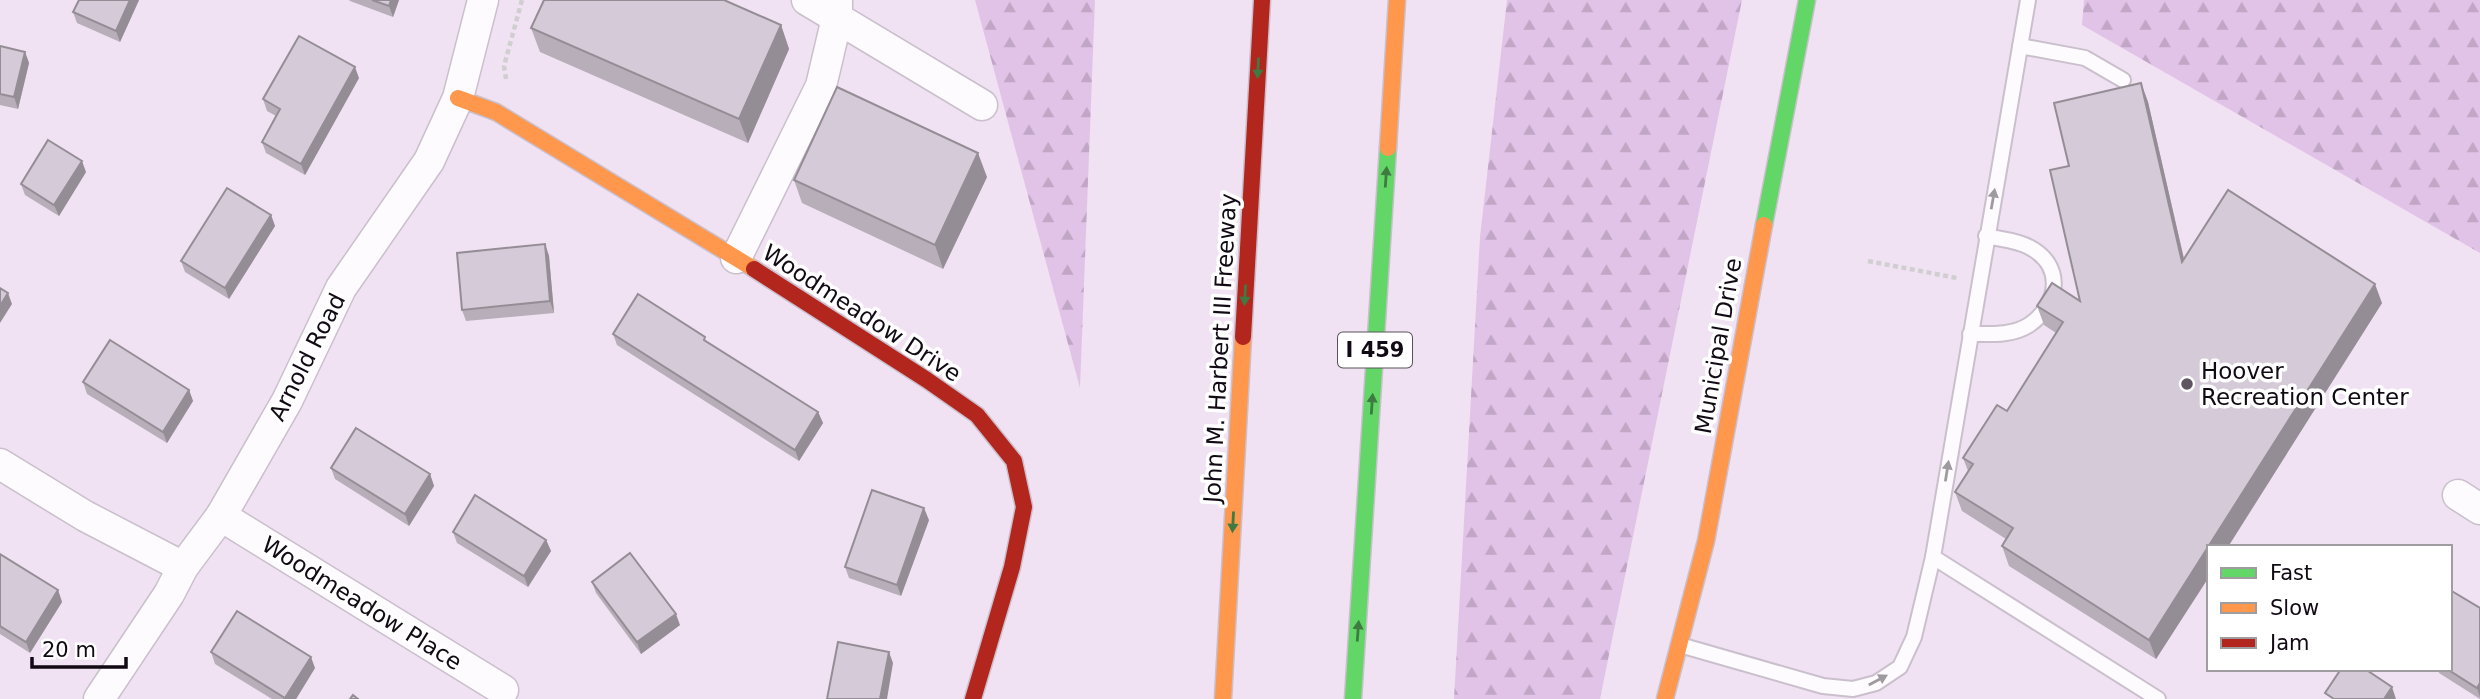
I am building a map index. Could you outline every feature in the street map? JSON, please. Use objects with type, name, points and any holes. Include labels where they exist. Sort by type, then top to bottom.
[{"type":"main road","name":"John M. Harbert III Freeway","points":[[1223,699],[1262,0]]},
{"type":"main road","name":"I 459","points":[[1353,699],[1397,0]]},
{"type":"main road","name":"Municipal Drive","points":[[1665,699],[1706,541],[1807,0]]},
{"type":"main road","name":"Woodmeadow Drive","points":[[458,98],[496,112],[736,258],[927,380],[976,415],[1014,461],[1024,507],[1012,567],[973,699]]},
{"type":"street","name":"Arnold Road","points":[[99,699],[169,594],[183,567],[221,516],[287,401],[341,288],[429,160],[458,98],[484,0]]},
{"type":"street","points":[[807,0],[837,9],[982,105]]},
{"type":"street","points":[[736,258],[821,86],[837,9]]},
{"type":"street","points":[[0,464],[85,516],[183,567]]},
{"type":"street","name":"Woodmeadow Place","points":[[221,516],[503,690]]},
{"type":"lane","points":[[1680,645],[1823,686],[1853,690],[1875,683],[1900,667],[1914,637],[1933,557],[2028,0]]},
{"type":"lane","points":[[2020,46],[2085,58],[2123,80]]},
{"type":"lane","points":[[1970,334],[2004,334],[2028,326],[2044,311],[2055,288],[2053,274],[2045,257],[2026,245],[1986,236]]},
{"type":"lane","points":[[1933,557],[2158,699]]},
{"type":"path","points":[[1868,261],[1978,282]]},
{"type":"green space","points":[[975,0],[1095,0],[1080,388]]},
{"type":"green space","points":[[1507,0],[1742,0],[1600,699],[1454,699],[1480,237]]},
{"type":"green space","points":[[2084,0],[2480,0],[2480,253],[2082,25]]},
{"type":"building","points":[[79,0],[130,0],[116,31],[73,12]]},
{"type":"building","points":[[372,0],[391,0],[389,6]]},
{"type":"building","points":[[544,0],[724,0],[781,25],[739,119],[531,28]]},
{"type":"building","points":[[299,36],[355,67],[301,164],[262,142],[280,109],[263,99]]},
{"type":"building","points":[[0,46],[25,52],[14,97],[0,94]]},
{"type":"building","name":"Hoover Recreation Center","points":[[2141,83],[2182,262],[2228,190],[2375,284],[2149,640],[2002,546],[2013,528],[1955,492],[1973,464],[1963,458],[1997,405],[2007,411],[2063,322],[2037,306],[2052,283],[2080,301],[2050,170],[2069,166],[2054,103]]},
{"type":"building","points":[[837,87],[978,153],[935,245],[794,180]]},
{"type":"building","points":[[48,140],[82,161],[54,205],[21,184]]},
{"type":"building","points":[[227,188],[271,215],[225,288],[181,261]]},
{"type":"building","points":[[545,244],[550,301],[462,310],[457,253]]},
{"type":"building","points":[[0,288],[8,293],[0,306]]},
{"type":"building","points":[[638,294],[705,337],[704,340],[818,412],[795,450],[613,334]]},
{"type":"building","points":[[110,340],[189,390],[163,432],[83,382]]},
{"type":"building","points":[[356,428],[430,474],[405,514],[331,468]]},
{"type":"building","points":[[872,490],[924,508],[897,585],[845,567]]},
{"type":"building","points":[[475,495],[546,540],[524,576],[453,532]]},
{"type":"building","points":[[630,553],[676,614],[637,642],[592,582]]},
{"type":"building","points":[[0,554],[58,590],[26,642],[0,626]]},
{"type":"building","points":[[2452,591],[2480,608],[2480,683],[2477,688],[2450,671]]},
{"type":"building","points":[[237,611],[311,657],[285,698],[211,652]]},
{"type":"building","points":[[838,642],[889,652],[880,699],[827,699]]},
{"type":"building","points":[[2340,671],[2368,671],[2392,687],[2384,699],[2334,699],[2325,693]]},
{"type":"traffic: fast","points":[[1764,225],[1807,0]]},
{"type":"traffic: fast","points":[[1353,699],[1388,148]]},
{"type":"traffic: slow","points":[[1388,148],[1397,0]]},
{"type":"traffic: slow","points":[[458,98],[496,112],[754,269]]},
{"type":"traffic: slow","points":[[1665,699],[1706,541],[1764,225]]},
{"type":"traffic: slow","points":[[1223,699],[1243,337]]},
{"type":"traffic: jam","points":[[1243,337],[1262,0]]},
{"type":"traffic: jam","points":[[754,269],[977,415],[1014,461],[1024,507],[1012,567],[973,699]]},
{"type":"place","name":"Hoover Recreation Center","points":[[2187,384]]}]
